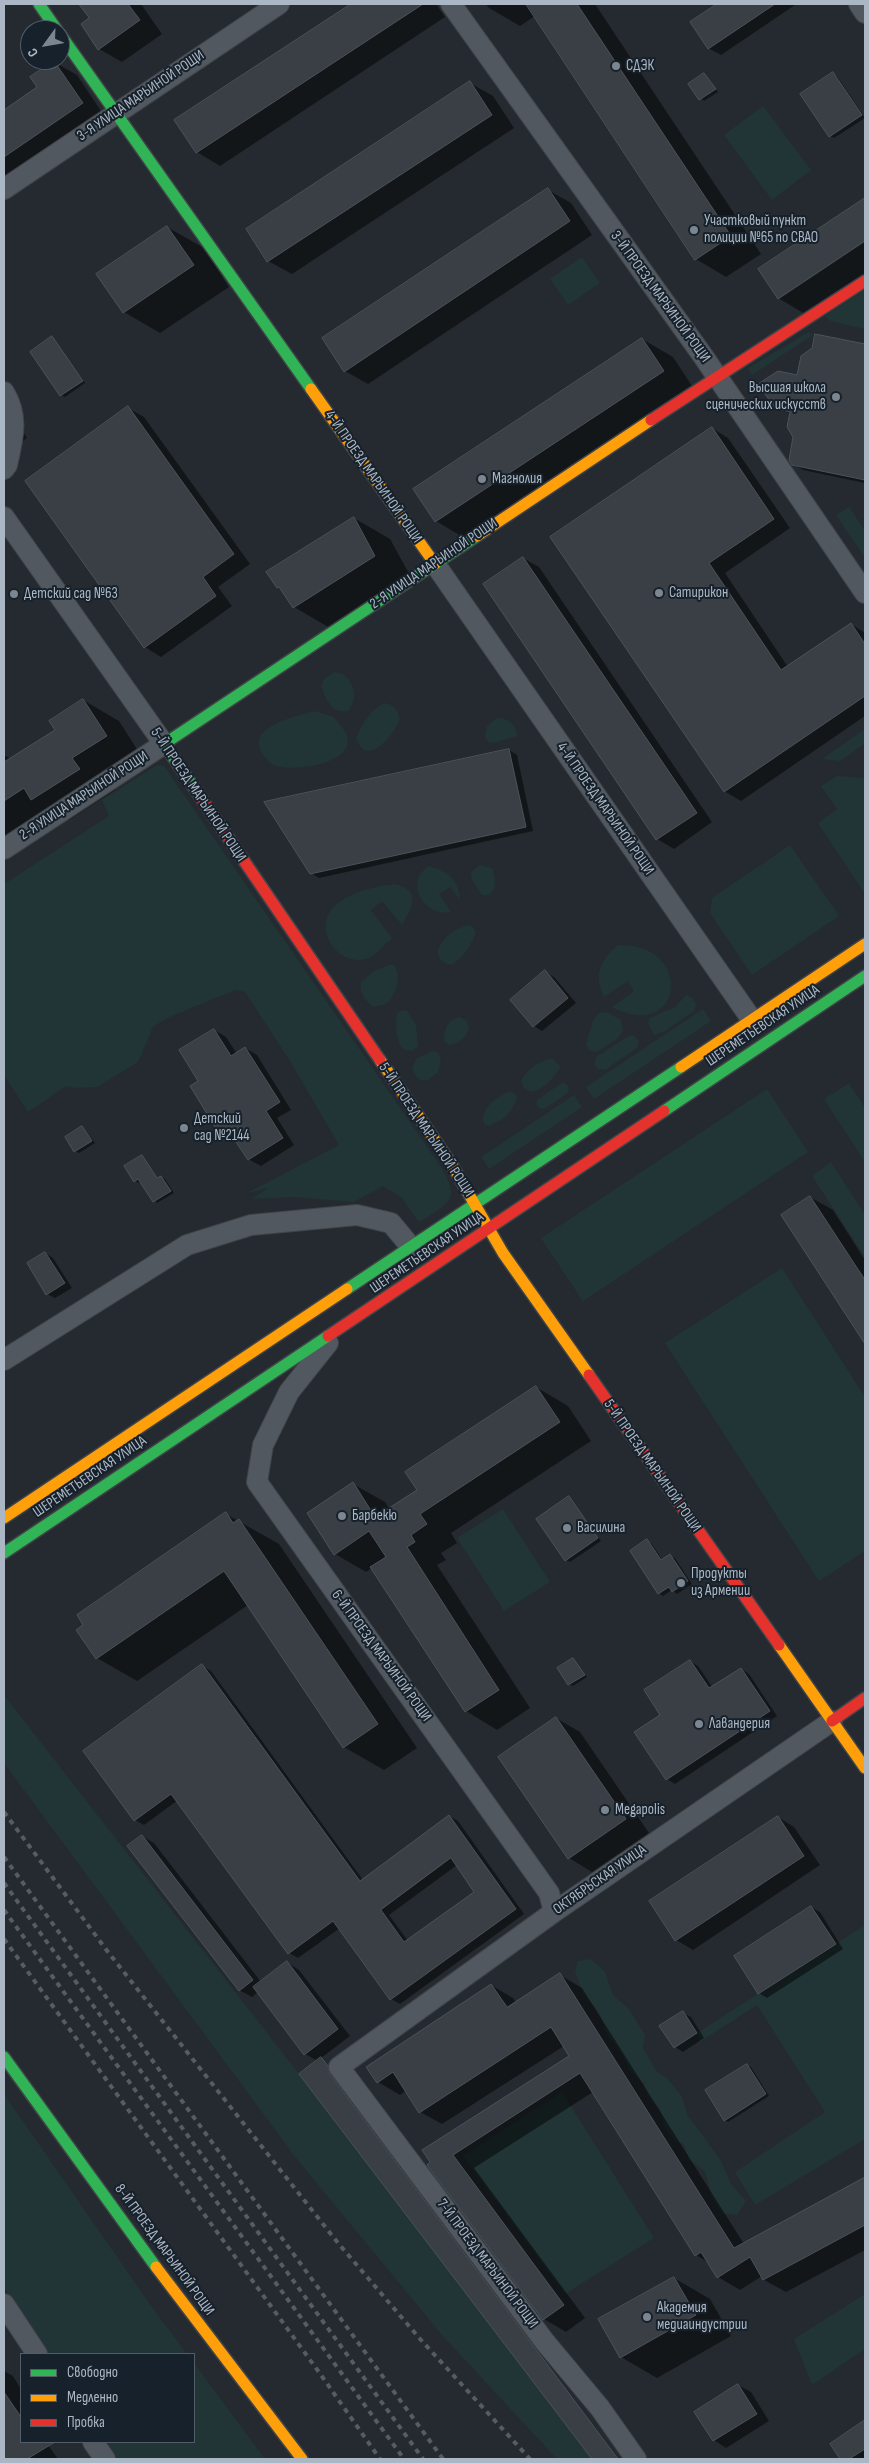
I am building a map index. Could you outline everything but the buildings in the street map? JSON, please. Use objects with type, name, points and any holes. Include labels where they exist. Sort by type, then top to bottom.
[{"type":"street","points":[[39,4],[50,20]]},
{"type":"street","name":"3-Я УЛИЦА МАРЬИНОЙ РОЩИ","points":[[4,189],[279,4]]},
{"type":"street","name":"3-Й ПРОЕЗД МАРЬИНОЙ РОЩИ","points":[[451,4],[717,376],[865,593]]},
{"type":"street","points":[[859,4],[865,13]]},
{"type":"street","name":"4-Й ПРОЕЗД МАРЬИНОЙ РОЩИ","points":[[70,48],[435,564],[752,1020]]},
{"type":"street","name":"2-Я УЛИЦА МАРЬИНОЙ РОЩИ","points":[[4,849],[717,376],[865,281]]},
{"type":"street","points":[[4,392],[8,399],[15,432],[7,465],[4,469]]},
{"type":"street","name":"5-Й ПРОЕЗД МАРЬИНОЙ РОЩИ","points":[[4,517],[164,744],[452,1165],[488,1229],[865,1768]]},
{"type":"street","name":"ШЕРЕМЕТЬЕВСКАЯ УЛИЦА","points":[[4,1518],[865,944]]},
{"type":"street","name":"ШЕРЕМЕТЬЕВСКАЯ УЛИЦА","points":[[4,1553],[865,976]]},
{"type":"street","points":[[4,1360],[187,1245],[251,1225],[357,1215],[391,1223],[411,1247]]},
{"type":"street","name":"6-Й ПРОЕЗД МАРЬИНОЙ РОЩИ","points":[[337,1331],[289,1392],[263,1445],[257,1482],[549,1893],[554,1912]]},
{"type":"street","name":"ОКТЯБРЬСКАЯ УЛИЦА","points":[[339,2067],[554,1912],[865,1698]]},
{"type":"street","name":"8-Й ПРОЕЗД МАРЬИНОЙ РОЩИ","points":[[4,2057],[168,2283],[302,2459]]},
{"type":"street","name":"7-Й ПРОЕЗД МАРЬИНОЙ РОЩИ","points":[[339,2067],[544,2342],[600,2408],[636,2459]]},
{"type":"street","points":[[4,2304],[36,2353]]},
{"type":"street","points":[[94,2443],[105,2459]]},
{"type":"shaded area","points":[[763,106],[811,170],[772,200],[724,135]]},
{"type":"shaded area","points":[[582,257],[600,283],[568,305],[550,279]]},
{"type":"shaded area","points":[[865,290],[865,329],[830,321],[825,316]]},
{"type":"shaded area","points":[[809,332],[813,335],[752,375],[748,368]]},
{"type":"shaded area","points":[[849,507],[865,531],[865,558],[836,515]]},
{"type":"shaded area","points":[[334,672],[343,674],[347,678],[354,692],[353,702],[348,711],[333,708],[321,686],[325,678]]},
{"type":"shaded area","points":[[384,703],[395,708],[400,719],[392,733],[380,746],[373,750],[367,750],[361,747],[356,738],[367,718]]},
{"type":"shaded area","points":[[315,711],[334,717],[347,734],[347,746],[342,753],[326,762],[293,768],[276,766],[266,759],[259,744],[261,736],[267,729],[276,723]]},
{"type":"shaded area","points":[[497,718],[511,722],[517,736],[493,743],[488,742],[485,737],[487,726]]},
{"type":"shaded area","points":[[865,729],[865,743],[840,761],[822,759]]},
{"type":"shaded area","points":[[157,765],[164,766],[443,1170],[451,1189],[449,1200],[419,1222],[401,1197],[383,1186],[354,1202],[295,1197],[252,1199],[268,1188],[247,1193],[339,1145],[290,1061],[245,992],[235,990],[165,1019],[153,1027],[138,1062],[97,1087],[76,1088],[66,1086],[28,1112],[4,1075],[4,884],[109,816],[102,800]]},
{"type":"shaded area","points":[[837,776],[865,778],[865,894],[818,823],[837,809],[821,786]]},
{"type":"shaded area","points":[[790,845],[839,916],[752,975],[710,913],[712,898]]},
{"type":"shaded area","points":[[479,865],[492,868],[493,871],[495,886],[489,895],[482,895],[472,880],[471,873]]},
{"type":"shaded area","points":[[429,866],[447,874],[455,882],[460,900],[450,887],[439,894],[451,912],[433,910],[420,897],[418,881],[421,873]]},
{"type":"shaded area","points":[[395,884],[403,887],[412,895],[409,912],[402,925],[382,901],[371,910],[392,938],[369,958],[353,959],[345,957],[338,952],[328,939],[326,931],[329,914],[335,906],[353,894],[375,887]]},
{"type":"shaded area","points":[[467,925],[473,927],[476,933],[469,947],[460,959],[451,965],[443,962],[437,951],[440,946],[449,935]]},
{"type":"shaded area","points":[[618,945],[643,949],[660,959],[669,973],[671,989],[666,1003],[654,1013],[636,1015],[612,1007],[634,991],[628,981],[604,997],[599,982],[600,969],[606,956]]},
{"type":"shaded area","points":[[392,964],[398,977],[394,993],[381,1006],[372,1006],[363,996],[361,982],[374,971]]},
{"type":"shaded area","points":[[686,995],[692,998],[696,1004],[694,1011],[665,1031],[654,1035],[648,1023],[650,1018],[675,1007]]},
{"type":"shaded area","points":[[703,1009],[711,1021],[594,1099],[586,1087]]},
{"type":"shaded area","points":[[402,1010],[407,1011],[416,1025],[418,1046],[412,1051],[404,1049],[398,1038],[396,1017],[397,1013]]},
{"type":"shaded area","points":[[607,1012],[621,1020],[623,1031],[618,1038],[597,1052],[589,1050],[586,1044],[593,1020],[599,1013]]},
{"type":"shaded area","points":[[459,1017],[467,1021],[469,1029],[461,1040],[449,1045],[444,1041],[446,1029],[449,1023]]},
{"type":"shaded area","points":[[630,1035],[635,1036],[639,1042],[637,1048],[605,1070],[598,1069],[594,1064],[596,1057]]},
{"type":"shaded area","points":[[432,1051],[437,1052],[441,1059],[438,1072],[427,1081],[418,1079],[412,1069],[416,1059]]},
{"type":"shaded area","points":[[552,1058],[561,1067],[552,1079],[536,1091],[531,1092],[524,1088],[521,1081],[527,1072],[538,1064]]},
{"type":"shaded area","points":[[562,1083],[566,1083],[569,1088],[568,1093],[544,1109],[539,1108],[536,1104],[538,1099]]},
{"type":"shaded area","points":[[849,1083],[865,1108],[865,1162],[824,1099]]},
{"type":"shaded area","points":[[767,1089],[808,1152],[583,1301],[541,1238]]},
{"type":"shaded area","points":[[508,1092],[515,1093],[517,1098],[513,1108],[498,1121],[489,1126],[485,1125],[483,1119],[486,1109],[499,1097]]},
{"type":"shaded area","points":[[574,1095],[582,1107],[489,1169],[481,1157]]},
{"type":"shaded area","points":[[831,1162],[865,1215],[865,1257],[812,1176]]},
{"type":"shaded area","points":[[782,1268],[865,1397],[865,1551],[819,1581],[665,1343]]},
{"type":"shaded area","points":[[503,1509],[550,1582],[504,1611],[457,1538]]},
{"type":"shaded area","points":[[4,1695],[299,2074],[592,2459],[557,2459],[442,2335],[296,2158],[4,1763]]},
{"type":"shaded area","points":[[865,1925],[865,2139],[755,2205],[735,2172],[825,2112],[757,2005],[700,2042],[697,2033]]},
{"type":"shaded area","points":[[591,1959],[605,1972],[613,1995],[629,2009],[645,2035],[643,2048],[657,2072],[668,2079],[682,2097],[688,2116],[720,2159],[731,2184],[746,2201],[737,2215],[722,2213],[712,2198],[705,2171],[689,2160],[683,2143],[676,2142],[664,2126],[660,2109],[648,2096],[644,2083],[630,2071],[622,2054],[607,2034],[599,2012],[584,1995],[575,1972],[578,1961]]},
{"type":"shaded area","points":[[562,2092],[654,2238],[565,2294],[463,2156]]},
{"type":"shaded area","points":[[4,2094],[149,2303],[186,2353],[47,2353],[4,2287]]},
{"type":"shaded area","points":[[865,2294],[865,2349],[812,2385],[794,2339]]},
{"type":"shaded area","points":[[195,2364],[265,2459],[117,2459],[106,2443],[195,2443]]},
{"type":"railway","points":[[4,1812],[108,1952],[338,2243],[421,2340],[530,2459]]},
{"type":"railway","points":[[4,1857],[443,2459]]},
{"type":"railway","points":[[4,1883],[423,2459]]},
{"type":"railway","points":[[4,1910],[404,2459]]},
{"type":"railway","points":[[4,1939],[380,2459]]},
{"type":"traffic: fast","points":[[39,4],[50,20]]},
{"type":"traffic: fast","points":[[70,48],[311,389]]},
{"type":"traffic: fast","points":[[195,789],[164,744],[477,536]]},
{"type":"traffic: fast","points":[[664,1111],[865,976]]},
{"type":"traffic: fast","points":[[347,1289],[681,1067]]},
{"type":"traffic: fast","points":[[4,1553],[328,1336]]},
{"type":"traffic: fast","points":[[4,2057],[156,2267]]},
{"type":"traffic: slow","points":[[311,389],[435,564]]},
{"type":"traffic: slow","points":[[477,536],[651,420]]},
{"type":"traffic: slow","points":[[681,1067],[865,944]]},
{"type":"traffic: slow","points":[[380,1060],[452,1165],[503,1253],[589,1375]]},
{"type":"traffic: slow","points":[[4,1518],[347,1289]]},
{"type":"traffic: slow","points":[[779,1645],[865,1768]]},
{"type":"traffic: slow","points":[[156,2267],[302,2459]]},
{"type":"traffic: jam","points":[[651,420],[865,281]]},
{"type":"traffic: jam","points":[[195,789],[380,1060]]},
{"type":"traffic: jam","points":[[328,1336],[664,1111]]},
{"type":"traffic: jam","points":[[589,1375],[779,1645]]},
{"type":"traffic: jam","points":[[832,1721],[865,1698]]},
{"type":"place","name":"СДЭК","points":[[616,66]]},
{"type":"place","name":"Участковый пункт полиции №65 по СВАО","points":[[694,230]]},
{"type":"place","name":"Высшая школа сценических искусств","points":[[836,397]]},
{"type":"place","name":"Магнолия","points":[[482,479]]},
{"type":"place","name":"Сатирикон","points":[[659,593]]},
{"type":"place","name":"Детский сад №63","points":[[14,594]]},
{"type":"place","name":"Детский сад №2144","points":[[184,1128]]},
{"type":"place","name":"Барбекю","points":[[342,1516]]},
{"type":"place","name":"Василина","points":[[567,1528]]},
{"type":"place","name":"Продукты из Армении","points":[[681,1583]]},
{"type":"place","name":"Лавандерия","points":[[699,1724]]},
{"type":"place","name":"Megapolis","points":[[605,1810]]},
{"type":"place","name":"Академия медиаиндустрии","points":[[647,2317]]}]
